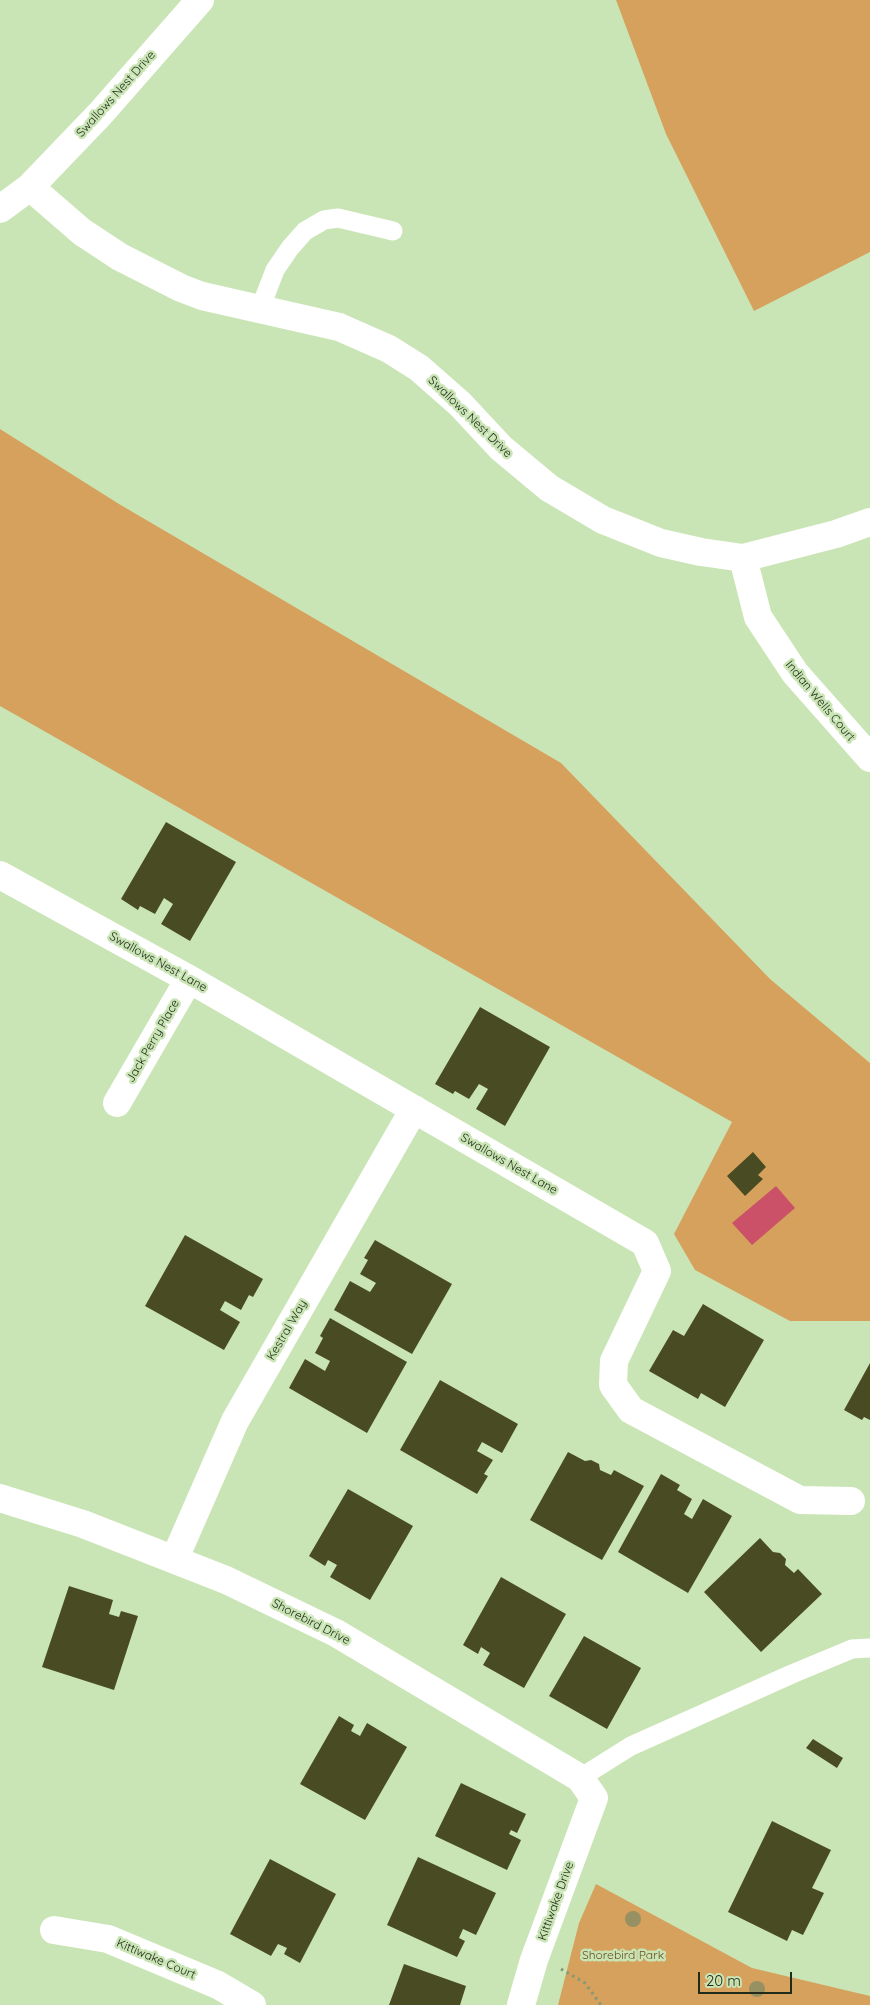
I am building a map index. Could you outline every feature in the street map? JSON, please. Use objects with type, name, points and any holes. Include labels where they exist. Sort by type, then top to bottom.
[{"type":"street","name":"Swallows Nest Drive","points":[[0,208],[30,187],[100,114],[200,0]]},
{"type":"street","name":"Swallows Nest Drive","points":[[30,187],[82,232],[120,258],[195,294],[339,327],[389,349],[426,374],[460,404],[501,448],[549,488],[603,520],[661,543],[743,558],[836,534],[870,522]]},
{"type":"street","name":"Indian Wells Court","points":[[743,558],[758,617],[794,673],[870,758]]},
{"type":"street","name":"Swallows Nest Lane","points":[[0,875],[189,979],[645,1243],[657,1271],[614,1361],[613,1385],[631,1410],[800,1500],[851,1501]]},
{"type":"street","name":"Jack Perry Place","points":[[117,1103],[189,979]]},
{"type":"street","name":"Kestral Way","points":[[175,1558],[235,1421],[414,1108]]},
{"type":"street","name":"Shorebird Drive","points":[[0,1498],[83,1524],[175,1558],[226,1580],[336,1633],[587,1788]]},
{"type":"street","name":"Kittiwake Drive","points":[[521,2005],[587,1788]]},
{"type":"street","name":"Kittiwake Court","points":[[54,1930],[108,1938],[218,1985],[252,2005]]},
{"type":"lane","points":[[260,309],[276,270],[290,248],[305,231],[324,220],[338,218],[393,231]]},
{"type":"lane","points":[[587,1788],[631,1746],[852,1649],[870,1648]]},
{"type":"path","points":[[534,1960],[569,1972],[585,1983],[601,2005]]},
{"type":"green space","points":[[616,0],[870,0],[870,252],[754,311],[666,134]]},
{"type":"green space","points":[[0,429],[119,504],[561,763],[770,979],[870,1063],[870,1321],[790,1321],[695,1270],[674,1234],[732,1122],[0,706]]},
{"type":"green space","name":"Shorebird Park","points":[[596,1884],[752,1968],[870,1996],[870,2005],[558,2005],[579,1923]]},
{"type":"shaded area","points":[[776,1186],[795,1208],[752,1245],[732,1223]]},
{"type":"building","points":[[166,822],[236,862],[190,941],[161,924],[173,904],[164,898],[155,914],[140,906],[138,910],[121,899]]},
{"type":"building","points":[[480,1007],[550,1047],[505,1126],[476,1109],[488,1089],[479,1084],[469,1099],[455,1091],[453,1094],[435,1084]]},
{"type":"building","points":[[753,1152],[766,1167],[758,1175],[763,1179],[745,1196],[727,1176]]},
{"type":"building","points":[[185,1235],[263,1279],[253,1297],[249,1295],[241,1310],[225,1301],[220,1310],[240,1322],[224,1350],[145,1306]]},
{"type":"building","points":[[375,1240],[452,1284],[412,1354],[334,1310],[350,1281],[370,1292],[376,1283],[360,1274],[368,1260],[364,1258]]},
{"type":"building","points":[[703,1304],[764,1340],[725,1407],[701,1393],[698,1399],[649,1371],[673,1330],[684,1336]]},
{"type":"building","points":[[330,1318],[407,1362],[367,1433],[289,1388],[305,1359],[325,1371],[330,1361],[315,1353],[323,1338],[320,1336]]},
{"type":"building","points":[[870,1363],[870,1420],[864,1417],[862,1420],[844,1410]]},
{"type":"building","points":[[440,1380],[518,1424],[502,1453],[482,1442],[477,1451],[493,1460],[484,1474],[488,1476],[477,1494],[400,1450]]},
{"type":"building","points":[[568,1452],[585,1461],[591,1460],[599,1464],[600,1470],[611,1475],[614,1470],[644,1486],[602,1560],[530,1520]]},
{"type":"building","points":[[661,1474],[680,1485],[677,1490],[692,1499],[684,1514],[692,1519],[703,1499],[732,1516],[688,1593],[618,1552]]},
{"type":"building","points":[[348,1489],[413,1526],[370,1600],[330,1577],[337,1565],[328,1560],[325,1566],[309,1556]]},
{"type":"building","points":[[760,1538],[773,1552],[780,1553],[786,1559],[785,1565],[794,1573],[798,1569],[822,1594],[761,1652],[704,1592]]},
{"type":"building","points":[[501,1577],[566,1614],[524,1688],[483,1665],[490,1653],[481,1647],[478,1654],[463,1645]]},
{"type":"building","points":[[69,1586],[113,1600],[109,1614],[119,1617],[121,1611],[138,1616],[114,1690],[42,1667]]},
{"type":"building","points":[[584,1636],[641,1668],[607,1729],[549,1696]]},
{"type":"building","points":[[339,1716],[354,1725],[351,1731],[360,1736],[367,1723],[407,1747],[365,1820],[300,1784]]},
{"type":"building","points":[[813,1739],[843,1758],[837,1768],[806,1748]]},
{"type":"building","points":[[461,1783],[526,1814],[517,1833],[511,1830],[509,1834],[521,1840],[507,1870],[435,1836]]},
{"type":"building","points":[[772,1821],[831,1850],[812,1888],[824,1893],[803,1935],[792,1930],[787,1941],[728,1912]]},
{"type":"building","points":[[418,1857],[496,1893],[476,1935],[463,1929],[459,1938],[465,1941],[457,1957],[387,1925]]},
{"type":"building","points":[[270,1859],[336,1894],[300,1963],[284,1954],[287,1948],[278,1944],[271,1956],[230,1934]]},
{"type":"building","points":[[404,1964],[466,1986],[460,2005],[389,2005]]}]
